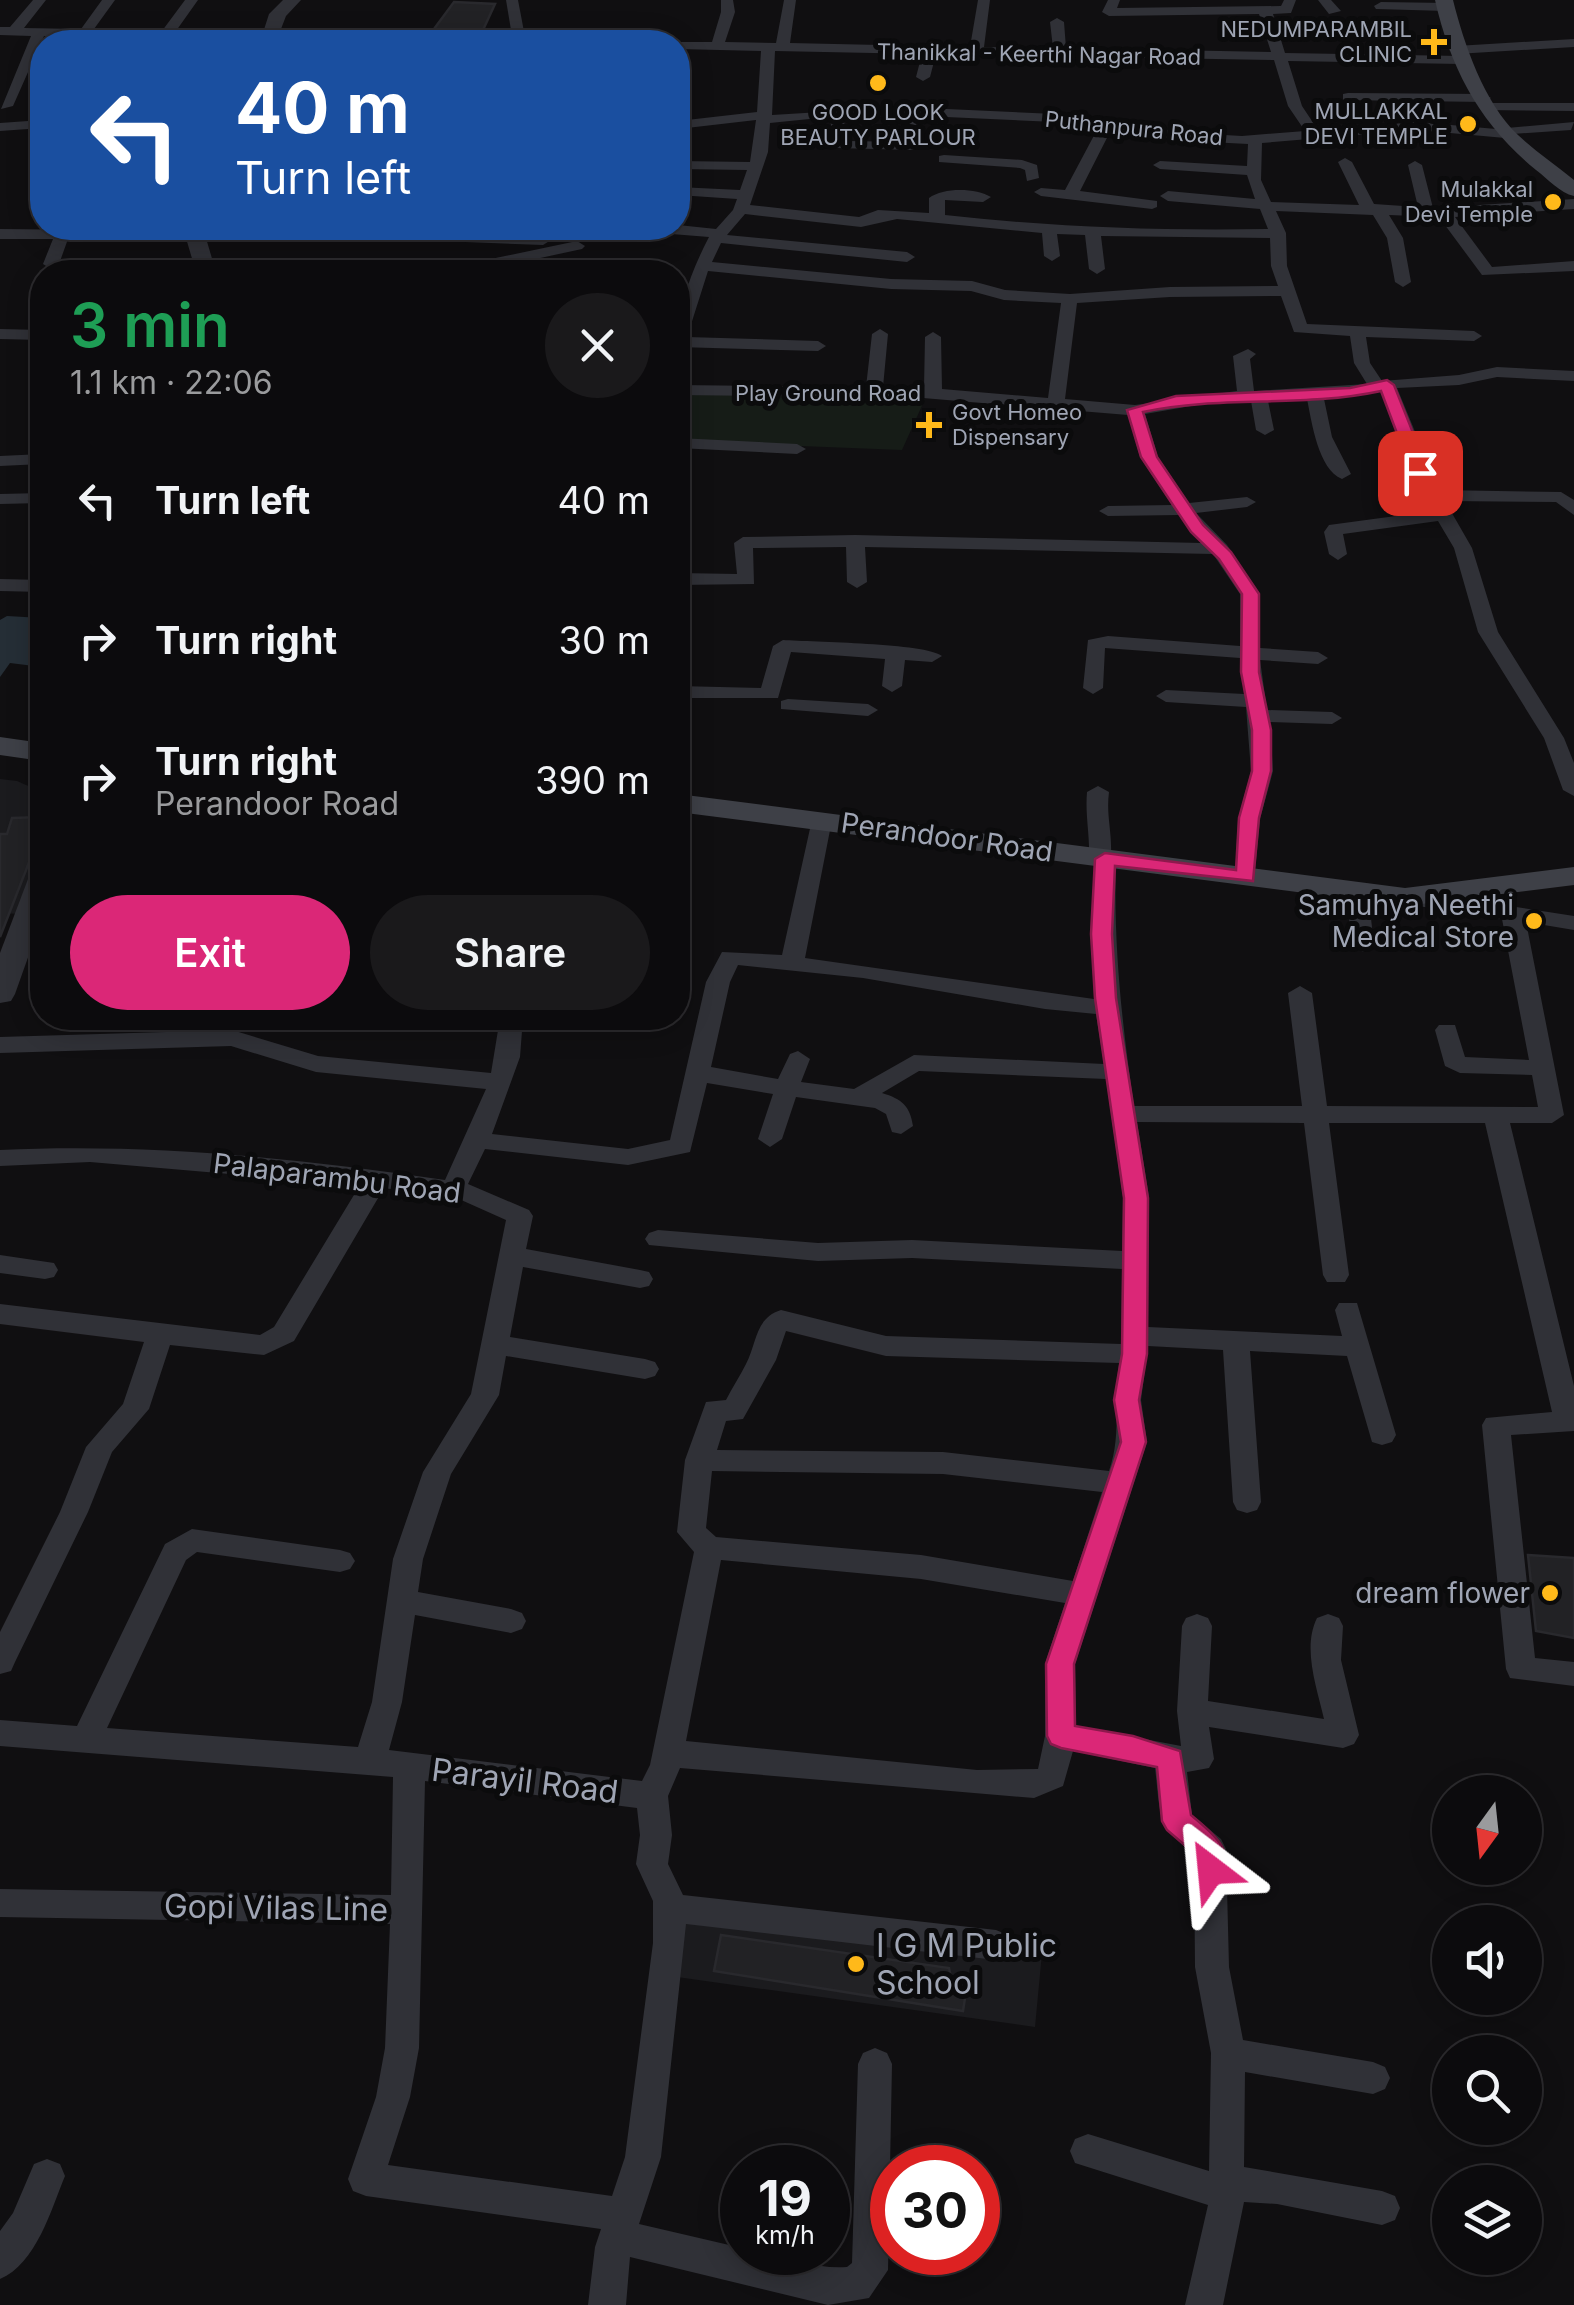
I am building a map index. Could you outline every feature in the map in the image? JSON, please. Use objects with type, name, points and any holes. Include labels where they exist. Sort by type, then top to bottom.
[{"type":"main road","points":[[1445,4],[1458,55],[1504,132],[1564,174],[1574,190]]},
{"type":"main road","points":[[0,746],[30,750]]},
{"type":"main road","name":"Perandoor Road","points":[[690,804],[1405,897],[1574,876]]},
{"type":"street","points":[[6,31],[40,0]]},
{"type":"street","points":[[87,30],[109,0]]},
{"type":"street","points":[[170,30],[192,0]]},
{"type":"street","points":[[272,30],[278,14],[293,0]]},
{"type":"street","points":[[512,0],[518,30]]},
{"type":"street","points":[[717,46],[728,12],[726,0]]},
{"type":"street","points":[[690,286],[718,236],[743,202],[756,166],[775,48],[790,0]]},
{"type":"street","points":[[976,52],[984,0]]},
{"type":"street","points":[[1114,0],[1108,12],[1209,38],[1265,11],[1286,10],[1290,0]]},
{"type":"street","points":[[1381,6],[1445,4]]},
{"type":"street","points":[[1265,11],[1294,106],[1315,135]]},
{"type":"street","points":[[1057,22],[1060,54]]},
{"type":"street","points":[[1122,35],[1128,56]]},
{"type":"street","name":"Thanikkal - Keerthi Nagar Road","points":[[690,46],[1128,56],[1209,38],[1280,59],[1458,55],[1574,43]]},
{"type":"street","points":[[923,77],[930,50]]},
{"type":"street","points":[[6,106],[30,54]]},
{"type":"street","points":[[1348,97],[1574,107]]},
{"type":"street","points":[[835,113],[842,146],[915,146],[917,112]]},
{"type":"street","name":"Puthanpura Road","points":[[690,124],[835,113],[917,112],[997,139],[1106,126],[1190,137],[1255,140],[1416,126],[1504,132],[1571,126]]},
{"type":"street","points":[[0,127],[30,125]]},
{"type":"street","points":[[1073,195],[1072,189],[1106,126]]},
{"type":"street","points":[[944,159],[997,139],[1032,168],[1036,185],[1073,195],[1240,200],[1266,206],[1372,207],[1444,213],[1574,204]]},
{"type":"street","points":[[1255,140],[1254,180],[1278,233],[1278,266],[1300,329],[1474,336]]},
{"type":"street","points":[[1345,162],[1394,238],[1403,282]]},
{"type":"street","points":[[1415,164],[1426,211]]},
{"type":"street","points":[[690,165],[756,166]]},
{"type":"street","points":[[1160,165],[1254,170]]},
{"type":"street","points":[[874,191],[871,208],[878,215]]},
{"type":"street","points":[[690,193],[803,216],[861,222],[878,215],[937,219],[999,234],[1049,229],[1186,236],[1278,233]]},
{"type":"street","points":[[937,219],[938,198],[943,195],[983,197]]},
{"type":"street","points":[[1444,213],[1488,272],[1574,266]]},
{"type":"street","points":[[786,246],[803,216]]},
{"type":"street","points":[[1049,229],[1052,256]]},
{"type":"street","points":[[1092,229],[1097,270]]},
{"type":"street","points":[[690,232],[907,257]]},
{"type":"street","points":[[0,234],[30,235]]},
{"type":"street","points":[[508,260],[577,246]]},
{"type":"street","points":[[702,266],[891,284],[972,286],[1004,295],[1070,299],[1285,290]]},
{"type":"street","points":[[1056,404],[1070,299]]},
{"type":"street","points":[[1358,331],[1362,363],[1382,386],[1432,495],[1463,548],[1488,632],[1549,731],[1574,790]]},
{"type":"street","points":[[690,333],[818,346]]},
{"type":"street","points":[[0,334],[30,334]]},
{"type":"street","points":[[874,393],[880,334]]},
{"type":"street","points":[[933,337],[933,394]]},
{"type":"street","points":[[1248,354],[1241,356],[1265,430]]},
{"type":"street","name":"Play Ground Road","points":[[690,390],[933,394],[1135,410],[1176,400],[1315,394],[1459,380],[1498,372],[1568,380]]},
{"type":"street","points":[[1315,394],[1323,437],[1342,474]]},
{"type":"street","points":[[1135,410],[1149,457],[1197,528],[1220,549],[1250,594],[1250,652],[1262,771],[1249,818],[1246,877]]},
{"type":"street","points":[[690,445],[797,449]]},
{"type":"street","points":[[0,461],[30,460]]},
{"type":"street","points":[[1432,495],[1561,497],[1574,510]]},
{"type":"street","points":[[0,499],[30,498]]},
{"type":"street","points":[[1108,511],[1247,502]]},
{"type":"street","points":[[1338,554],[1333,532],[1336,529],[1444,515]]},
{"type":"street","points":[[690,579],[747,580],[743,543],[855,541],[1220,549]]},
{"type":"street","points":[[855,541],[857,582]]},
{"type":"street","points":[[0,585],[30,586]]},
{"type":"street","points":[[1092,688],[1096,644],[1318,658]]},
{"type":"street","points":[[781,705],[772,676],[783,646],[932,656]]},
{"type":"street","points":[[892,686],[896,651]]},
{"type":"street","points":[[690,694],[781,705],[868,710]]},
{"type":"street","points":[[1166,696],[1332,718]]},
{"type":"street","points":[[1549,731],[1574,729]]},
{"type":"street","points":[[658,1781],[668,1756],[690,1754],[1034,1785],[1052,1777],[1061,1736],[1060,1664],[1133,1442],[1127,1400],[1134,1345],[1136,1198],[1107,1007],[1102,828],[1095,818],[1098,792]]},
{"type":"street","points":[[792,963],[821,820]]},
{"type":"street","points":[[1357,892],[1363,945]]},
{"type":"street","points":[[1405,897],[1574,923]]},
{"type":"street","points":[[1124,1114],[1563,1115],[1542,1068],[1513,915]]},
{"type":"street","points":[[0,994],[30,920]]},
{"type":"street","points":[[480,1131],[628,1158],[681,1146],[718,982],[730,957],[1107,1007]]},
{"type":"street","points":[[1300,993],[1336,1275]]},
{"type":"street","points":[[452,1190],[499,1082],[510,1051],[511,1030]]},
{"type":"street","points":[[1447,1030],[1454,1061],[1460,1065],[1542,1068]]},
{"type":"street","points":[[0,1045],[232,1038],[316,1064],[499,1082]]},
{"type":"street","points":[[770,1139],[798,1060]]},
{"type":"street","points":[[857,1098],[914,1063],[1118,1072]]},
{"type":"street","points":[[698,1073],[881,1101],[898,1110],[902,1126]]},
{"type":"street","points":[[1495,1114],[1571,1421],[1496,1425],[1521,1669],[1574,1674]]},
{"type":"street","name":"Palaparambu Road","points":[[0,1158],[149,1156],[377,1178],[452,1190],[520,1216],[485,1395],[438,1472],[408,1559],[387,1702],[370,1761]]},
{"type":"street","points":[[0,1314],[264,1345],[284,1334],[377,1178]]},
{"type":"street","points":[[658,1239],[818,1252],[912,1249],[1136,1261]]},
{"type":"street","points":[[512,1256],[640,1279]]},
{"type":"street","points":[[0,1264],[44,1270]]},
{"type":"street","points":[[1348,1310],[1382,1435]]},
{"type":"street","points":[[1082,1594],[921,1567],[709,1548],[691,1532],[699,1460],[716,1408],[733,1412],[762,1360],[771,1330],[781,1320],[886,1346],[1236,1341],[1358,1346]]},
{"type":"street","points":[[0,1662],[74,1512],[100,1447],[134,1409],[160,1334]]},
{"type":"street","points":[[1236,1341],[1247,1502]]},
{"type":"street","points":[[496,1345],[645,1369]]},
{"type":"street","points":[[699,1460],[942,1463],[1117,1483]]},
{"type":"street","points":[[86,1740],[175,1552],[192,1540],[340,1561]]},
{"type":"street","points":[[658,1781],[709,1548]]},
{"type":"street","points":[[400,1600],[511,1622]]},
{"type":"street","points":[[1061,1736],[1133,1748],[1170,1759],[1198,1759],[1192,1711],[1197,1626]]},
{"type":"street","points":[[1192,1711],[1343,1735],[1326,1660],[1328,1626]]},
{"type":"street","name":"Parayil Road","points":[[0,1733],[409,1766],[658,1781],[652,1864],[670,1908],[670,1943],[643,2157],[620,2226],[607,2305]]},
{"type":"street","points":[[1170,1759],[1177,1821],[1210,1849],[1212,1968],[1228,2053],[1226,2188],[1204,2305]]},
{"type":"street","name":"Gopi Vilas Line","points":[[0,1903],[408,1910],[409,1766]]},
{"type":"street","points":[[670,1908],[996,1945]]},
{"type":"street","points":[[408,1910],[402,2048],[394,2097],[366,2179],[620,2226],[829,2287],[856,2284],[870,2270],[874,2064]]},
{"type":"street","points":[[1228,2053],[1373,2078]]},
{"type":"street","points":[[1088,2150],[1226,2188],[1277,2187],[1382,2208]]},
{"type":"street","points":[[0,2261],[26,2225],[47,2176]]},
{"type":"shaded area","points":[[690,393],[925,399],[902,450],[690,441]]},
{"type":"shaded area","points":[[7,616],[30,617],[30,666],[10,663],[0,677],[0,620]]},
{"type":"shaded area","points":[[0,779],[30,787],[30,892],[21,914],[0,913]]},
{"type":"shaded area","name":"I G M Public School","points":[[678,1912],[1042,1953],[1035,2027],[670,1976]]},
{"type":"building","points":[[454,2],[495,4],[483,30],[433,30]]},
{"type":"building","points":[[30,817],[30,860],[0,937],[0,834],[7,834],[12,818]]},
{"type":"building","name":"dream flower","points":[[1528,1555],[1574,1558],[1574,1638],[1536,1631]]},
{"type":"building","points":[[721,1935],[949,1968],[952,1982],[967,1985],[963,2011],[714,1971]]},
{"type":"place","name":"NEDUMPARAMBIL CLINIC","points":[[1434,42]]},
{"type":"place","name":"GOOD LOOK BEAUTY PARLOUR","points":[[878,83]]},
{"type":"place","name":"MULLAKKAL DEVI TEMPLE","points":[[1468,124]]},
{"type":"place","name":"Mulakkal Devi Temple","points":[[1553,202]]},
{"type":"place","name":"Govt Homeo Dispensary","points":[[929,425]]},
{"type":"place","name":"Samuhya Neethi Medical Store","points":[[1534,921]]},
{"type":"place","name":"dream flower","points":[[1550,1593]]},
{"type":"place","name":"I G M Public School","points":[[856,1964]]},
{"type":"route","points":[[1211,1870],[1210,1849],[1177,1821],[1170,1759],[1133,1748],[1061,1736],[1060,1664],[1133,1442],[1127,1400],[1134,1354],[1136,1198],[1106,998],[1102,934],[1105,859],[1246,877],[1252,798],[1262,771],[1261,730],[1250,672],[1250,594],[1225,556],[1197,528],[1164,481],[1149,457],[1135,410],[1214,396],[1350,393],[1387,385],[1420,473]]}]
